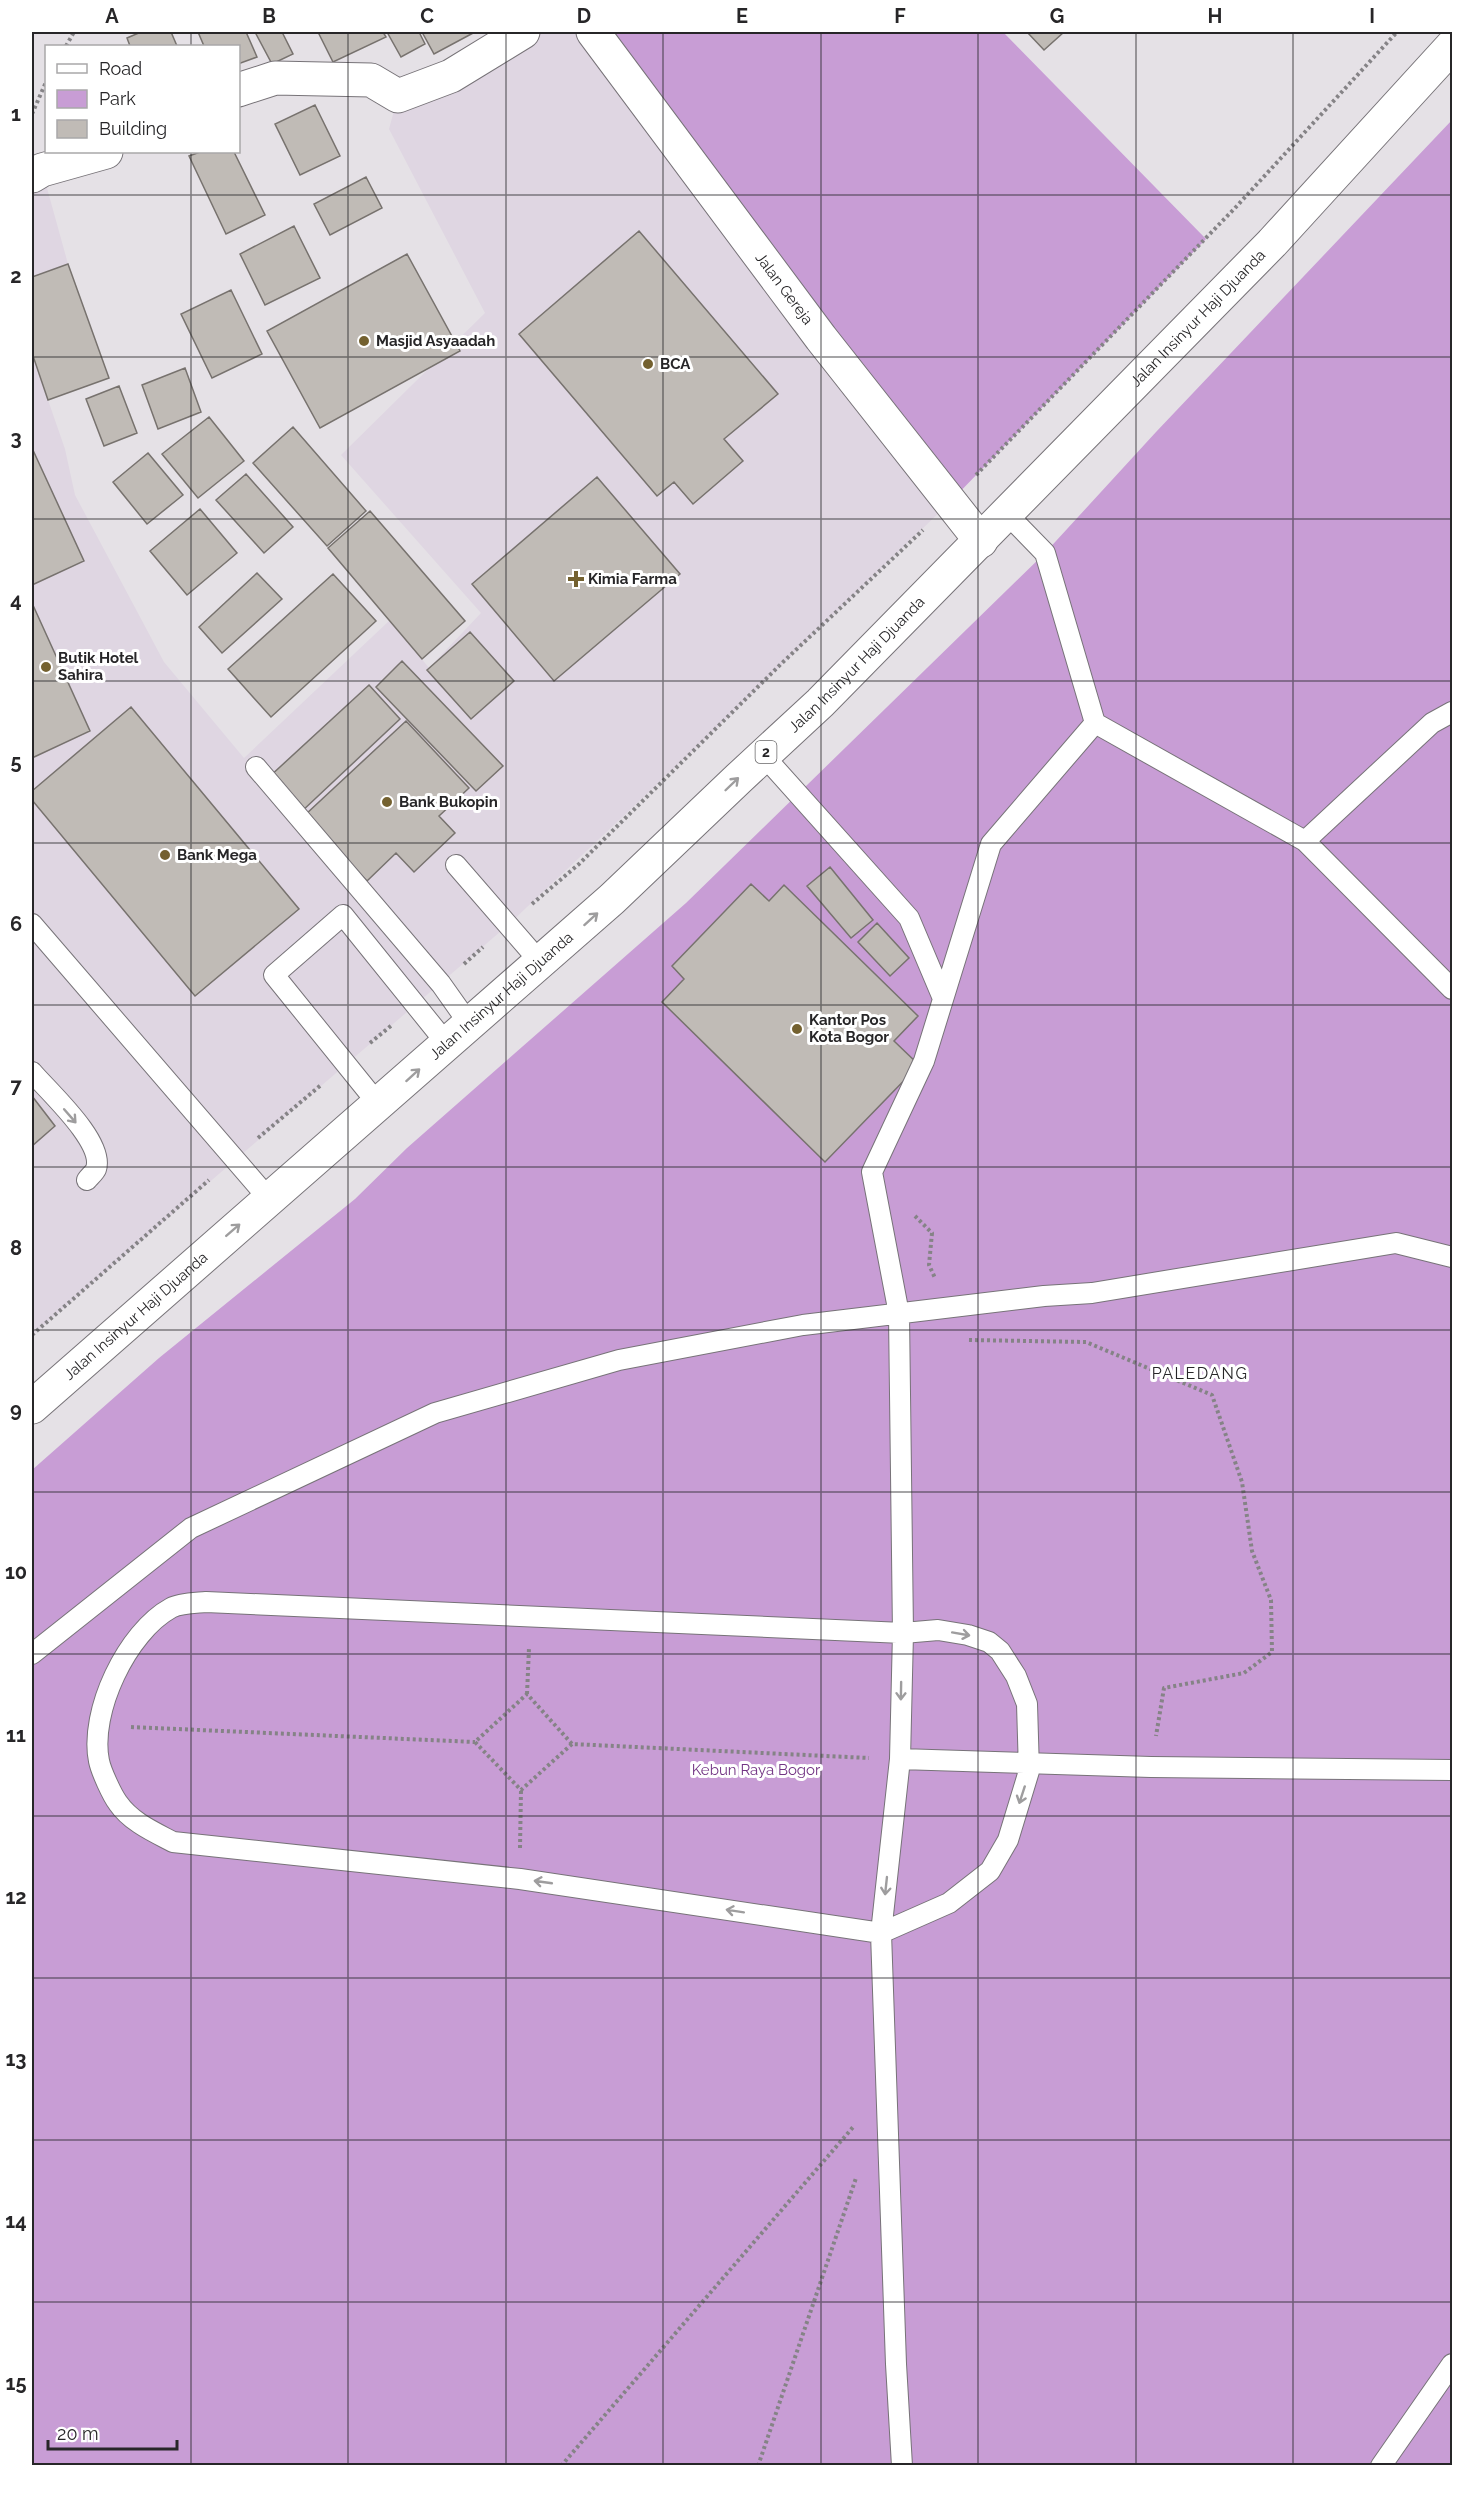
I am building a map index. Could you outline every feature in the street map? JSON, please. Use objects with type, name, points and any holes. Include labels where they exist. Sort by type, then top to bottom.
[{"type":"main road","points":[[240,89],[275,78],[371,81],[398,96],[451,76],[523,32]]},
{"type":"main road","name":"Jalan Gereja","points":[[593,32],[821,338],[981,541]]},
{"type":"main road","name":"Jalan Insinyur Haji Djuanda","points":[[32,1407],[541,963],[649,866],[683,831],[820,704],[1272,243],[1452,46]]},
{"type":"main road","points":[[32,176],[42,170],[102,153]]},
{"type":"lane","points":[[1007,514],[1046,553],[1095,723],[1305,841],[1452,989]]},
{"type":"lane","points":[[1305,841],[1432,723],[1452,712]]},
{"type":"lane","points":[[902,2466],[881,1933],[900,1759],[903,1633],[898,1314],[872,1172],[920,1071],[991,844],[1095,723]]},
{"type":"lane","points":[[764,755],[909,918],[942,996]]},
{"type":"lane","points":[[256,766],[441,984],[459,1035]]},
{"type":"lane","points":[[456,865],[541,963]]},
{"type":"lane","points":[[379,1105],[274,975],[343,915],[459,1035]]},
{"type":"lane","points":[[32,924],[269,1198]]},
{"type":"lane","points":[[32,1072],[85,1133],[96,1153],[96,1169],[87,1180]]},
{"type":"lane","points":[[32,1654],[191,1528],[435,1413],[619,1360],[803,1325],[1044,1296],[1103,1292],[1396,1243],[1452,1257]]},
{"type":"lane","points":[[206,1602],[530,1617],[903,1633],[938,1630],[968,1635],[989,1642],[1000,1651],[1016,1676],[1027,1704],[1029,1771],[1008,1840],[990,1871],[949,1903],[881,1933],[520,1879],[173,1842],[142,1826],[118,1803],[99,1762],[98,1726],[117,1668],[142,1629],[172,1607],[206,1602]]},
{"type":"lane","points":[[900,1759],[1151,1767],[1452,1770]]},
{"type":"lane","points":[[1381,2466],[1452,2364]]},
{"type":"path","points":[[949,503],[1228,215],[1397,32]]},
{"type":"path","points":[[32,114],[45,84]]},
{"type":"path","points":[[706,738],[925,527]]},
{"type":"path","points":[[32,1335],[140,1241]]},
{"type":"path","points":[[1048,1341],[1086,1342],[1212,1395],[1242,1482],[1252,1551],[1271,1600],[1272,1652],[1244,1673],[1164,1688],[1151,1767]]},
{"type":"path","points":[[530,1617],[527,1694],[572,1744]]},
{"type":"path","points":[[475,1742],[527,1694]]},
{"type":"path","points":[[98,1726],[475,1742],[521,1790],[520,1879]]},
{"type":"path","points":[[521,1790],[572,1744],[900,1759]]},
{"type":"path","points":[[561,2466],[886,2089]]},
{"type":"path","points":[[758,2466],[859,2167]]},
{"type":"shaded area","points":[[523,32],[593,32],[949,503],[508,925],[32,1335],[32,176],[42,170],[68,264],[109,378],[48,400],[65,449],[75,495],[164,662],[244,758],[390,620],[429,668],[481,613],[341,455],[485,313],[389,129],[398,96]]},
{"type":"green space","points":[[593,32],[1003,32],[1206,239],[949,503]]},
{"type":"green space","name":"Kebun Raya Bogor","points":[[1452,120],[1452,2465],[32,2465],[32,1470],[159,1358],[355,1199],[407,1148],[686,903],[1045,553],[1156,432]]},
{"type":"building","points":[[141,32],[171,32],[177,45],[130,45],[127,38]]},
{"type":"building","points":[[198,32],[246,32],[257,57],[240,63],[240,45],[204,45]]},
{"type":"building","points":[[255,32],[282,32],[293,54],[272,64]]},
{"type":"building","points":[[318,32],[383,32],[386,37],[333,62]]},
{"type":"building","points":[[387,32],[419,32],[425,44],[401,57]]},
{"type":"building","points":[[422,32],[475,32],[434,54]]},
{"type":"building","points":[[1027,32],[1064,32],[1044,50]]},
{"type":"building","points":[[315,105],[340,156],[300,175],[275,124]]},
{"type":"building","points":[[197,153],[234,153],[265,215],[226,234],[189,156]]},
{"type":"building","points":[[366,177],[382,208],[330,235],[314,204]]},
{"type":"building","points":[[294,226],[320,278],[265,305],[240,254]]},
{"type":"building","name":"BCA","points":[[639,231],[778,394],[724,439],[743,461],[693,504],[674,482],[657,496],[519,334]]},
{"type":"building","name":"Masjid Asyaadah","points":[[407,254],[460,351],[320,428],[267,331]]},
{"type":"building","points":[[68,264],[109,378],[48,400],[32,353],[32,277]]},
{"type":"building","points":[[231,290],[262,354],[212,378],[181,314]]},
{"type":"building","points":[[185,368],[201,412],[158,429],[142,385]]},
{"type":"building","points":[[119,386],[137,433],[104,446],[86,399]]},
{"type":"building","points":[[209,417],[244,461],[198,498],[162,454]]},
{"type":"building","points":[[293,427],[366,511],[327,546],[253,463]]},
{"type":"building","points":[[32,448],[84,561],[32,585]]},
{"type":"building","points":[[148,453],[183,495],[147,524],[113,482]]},
{"type":"building","points":[[246,474],[293,527],[264,553],[216,500]]},
{"type":"building","name":"Kimia Farma","points":[[597,477],[680,574],[554,681],[472,584]]},
{"type":"building","points":[[200,509],[237,553],[187,595],[150,551]]},
{"type":"building","points":[[370,511],[465,621],[422,659],[328,548]]},
{"type":"building","points":[[257,573],[282,599],[222,653],[199,627]]},
{"type":"building","points":[[333,574],[376,621],[271,717],[228,669]]},
{"type":"building","name":"Butik Hotel Sahira","points":[[32,603],[90,731],[32,758]]},
{"type":"building","points":[[470,632],[514,681],[471,719],[427,670]]},
{"type":"building","points":[[402,661],[503,766],[476,791],[376,687]]},
{"type":"building","points":[[369,685],[400,719],[300,813],[268,778]]},
{"type":"building","name":"Bank Mega","points":[[131,707],[299,909],[195,996],[32,800],[32,791]]},
{"type":"building","name":"Bank Bukopin","points":[[406,721],[469,788],[439,816],[455,833],[414,872],[396,853],[367,881],[305,815]]},
{"type":"building","points":[[830,867],[873,920],[851,938],[807,886]]},
{"type":"building","name":"Kantor Pos Kota Bogor","points":[[751,884],[769,901],[784,885],[918,1016],[894,1041],[919,1065],[825,1162],[662,1002],[684,979],[672,966]]},
{"type":"building","points":[[877,923],[909,958],[890,976],[858,942]]},
{"type":"building","points":[[32,1096],[55,1126],[32,1146]]},
{"type":"place","name":"Masjid Asyaadah","points":[[364,341]]},
{"type":"place","name":"BCA","points":[[648,364]]},
{"type":"place","name":"Kimia Farma","points":[[576,579]]},
{"type":"place","name":"Butik Hotel Sahira","points":[[46,667]]},
{"type":"place","name":"Bank Bukopin","points":[[387,802]]},
{"type":"place","name":"Bank Mega","points":[[165,855]]},
{"type":"place","name":"Kantor Pos Kota Bogor","points":[[797,1029]]},
{"type":"district","name":"PALEDANG","points":[[1200,1373]]}]
